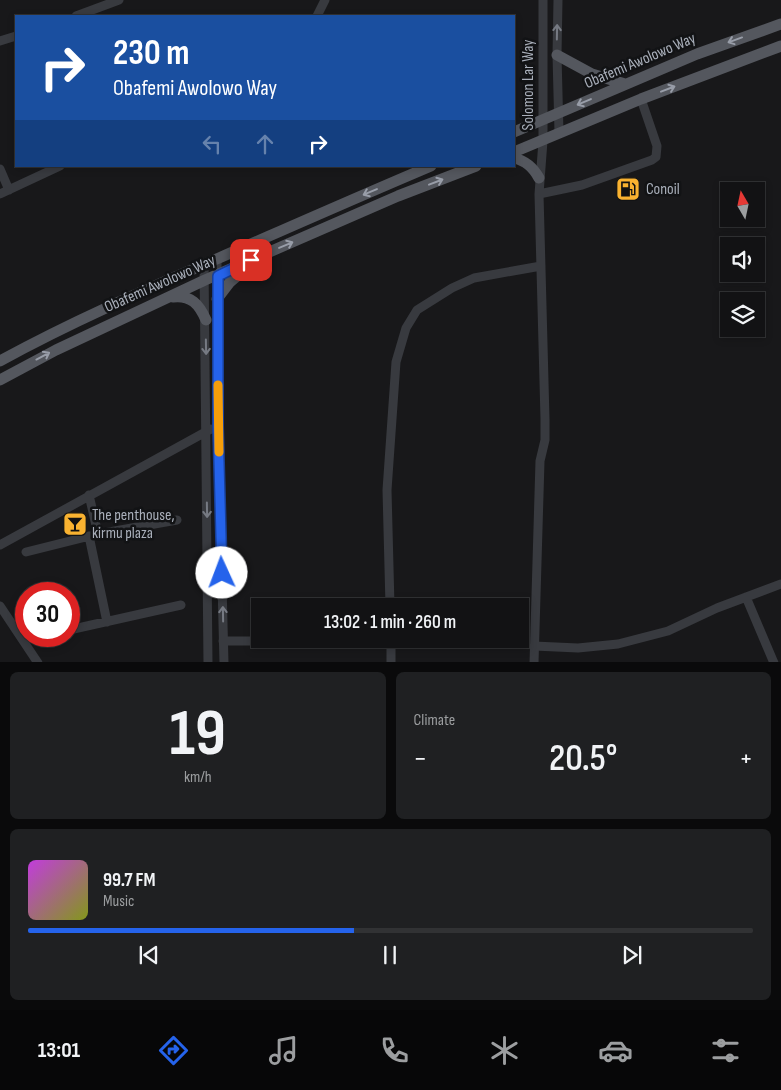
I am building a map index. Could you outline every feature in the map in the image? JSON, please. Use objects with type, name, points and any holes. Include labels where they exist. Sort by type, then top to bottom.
[{"type":"main road","name":"Obafemi Awolowo Way","points":[[515,132],[697,54],[781,24]]},
{"type":"main road","points":[[515,152],[641,99],[781,46]]},
{"type":"main road","points":[[557,55],[592,74],[625,84]]},
{"type":"main road","points":[[515,158],[527,163],[534,169],[539,178]]},
{"type":"main road","name":"Obafemi Awolowo Way","points":[[0,361],[66,326],[204,263],[429,167]]},
{"type":"main road","name":"Obafemi Awolowo Way","points":[[0,380],[64,346],[205,280],[218,276],[398,196],[473,167]]},
{"type":"main road","points":[[217,299],[230,282],[243,270],[268,253]]},
{"type":"main road","points":[[166,298],[180,296],[192,300],[200,308],[206,320]]},
{"type":"street","points":[[90,0],[94,10]]},
{"type":"street","points":[[79,15],[119,0]]},
{"type":"street","points":[[318,15],[325,0]]},
{"type":"street","name":"Solomon Lar Way","points":[[534,662],[540,461],[545,419],[538,194],[542,141],[543,0]]},
{"type":"street","name":"Solomon Lar Way","points":[[558,0],[559,133]]},
{"type":"street","points":[[0,41],[15,36]]},
{"type":"street","points":[[538,194],[582,185],[656,157],[657,146],[641,99]]},
{"type":"street","points":[[0,194],[58,167]]},
{"type":"street","points":[[0,170],[10,190]]},
{"type":"street","points":[[217,259],[218,426],[224,662]]},
{"type":"street","points":[[204,263],[208,662]]},
{"type":"street","points":[[390,598],[387,490],[396,362],[406,328],[418,310],[452,288],[474,278],[541,266]]},
{"type":"street","points":[[0,545],[218,426]]},
{"type":"street","points":[[89,495],[106,622]]},
{"type":"street","points":[[26,552],[94,535],[177,520]]},
{"type":"street","points":[[534,646],[578,648],[618,644],[668,631],[717,608],[781,584]]},
{"type":"street","points":[[746,597],[774,662]]},
{"type":"street","points":[[80,628],[180,605]]},
{"type":"street","points":[[0,606],[38,662]]},
{"type":"street","points":[[223,641],[251,641]]},
{"type":"street","points":[[390,648],[391,662]]},
{"type":"slow traffic","points":[[218,385],[219,452]]},
{"type":"place","name":"Conoil","points":[[628,189]]},
{"type":"place","name":"The penthouse, kirmu plaza","points":[[75,524]]},
{"type":"route","points":[[222,573],[218,426],[218,276],[251,260]]}]
